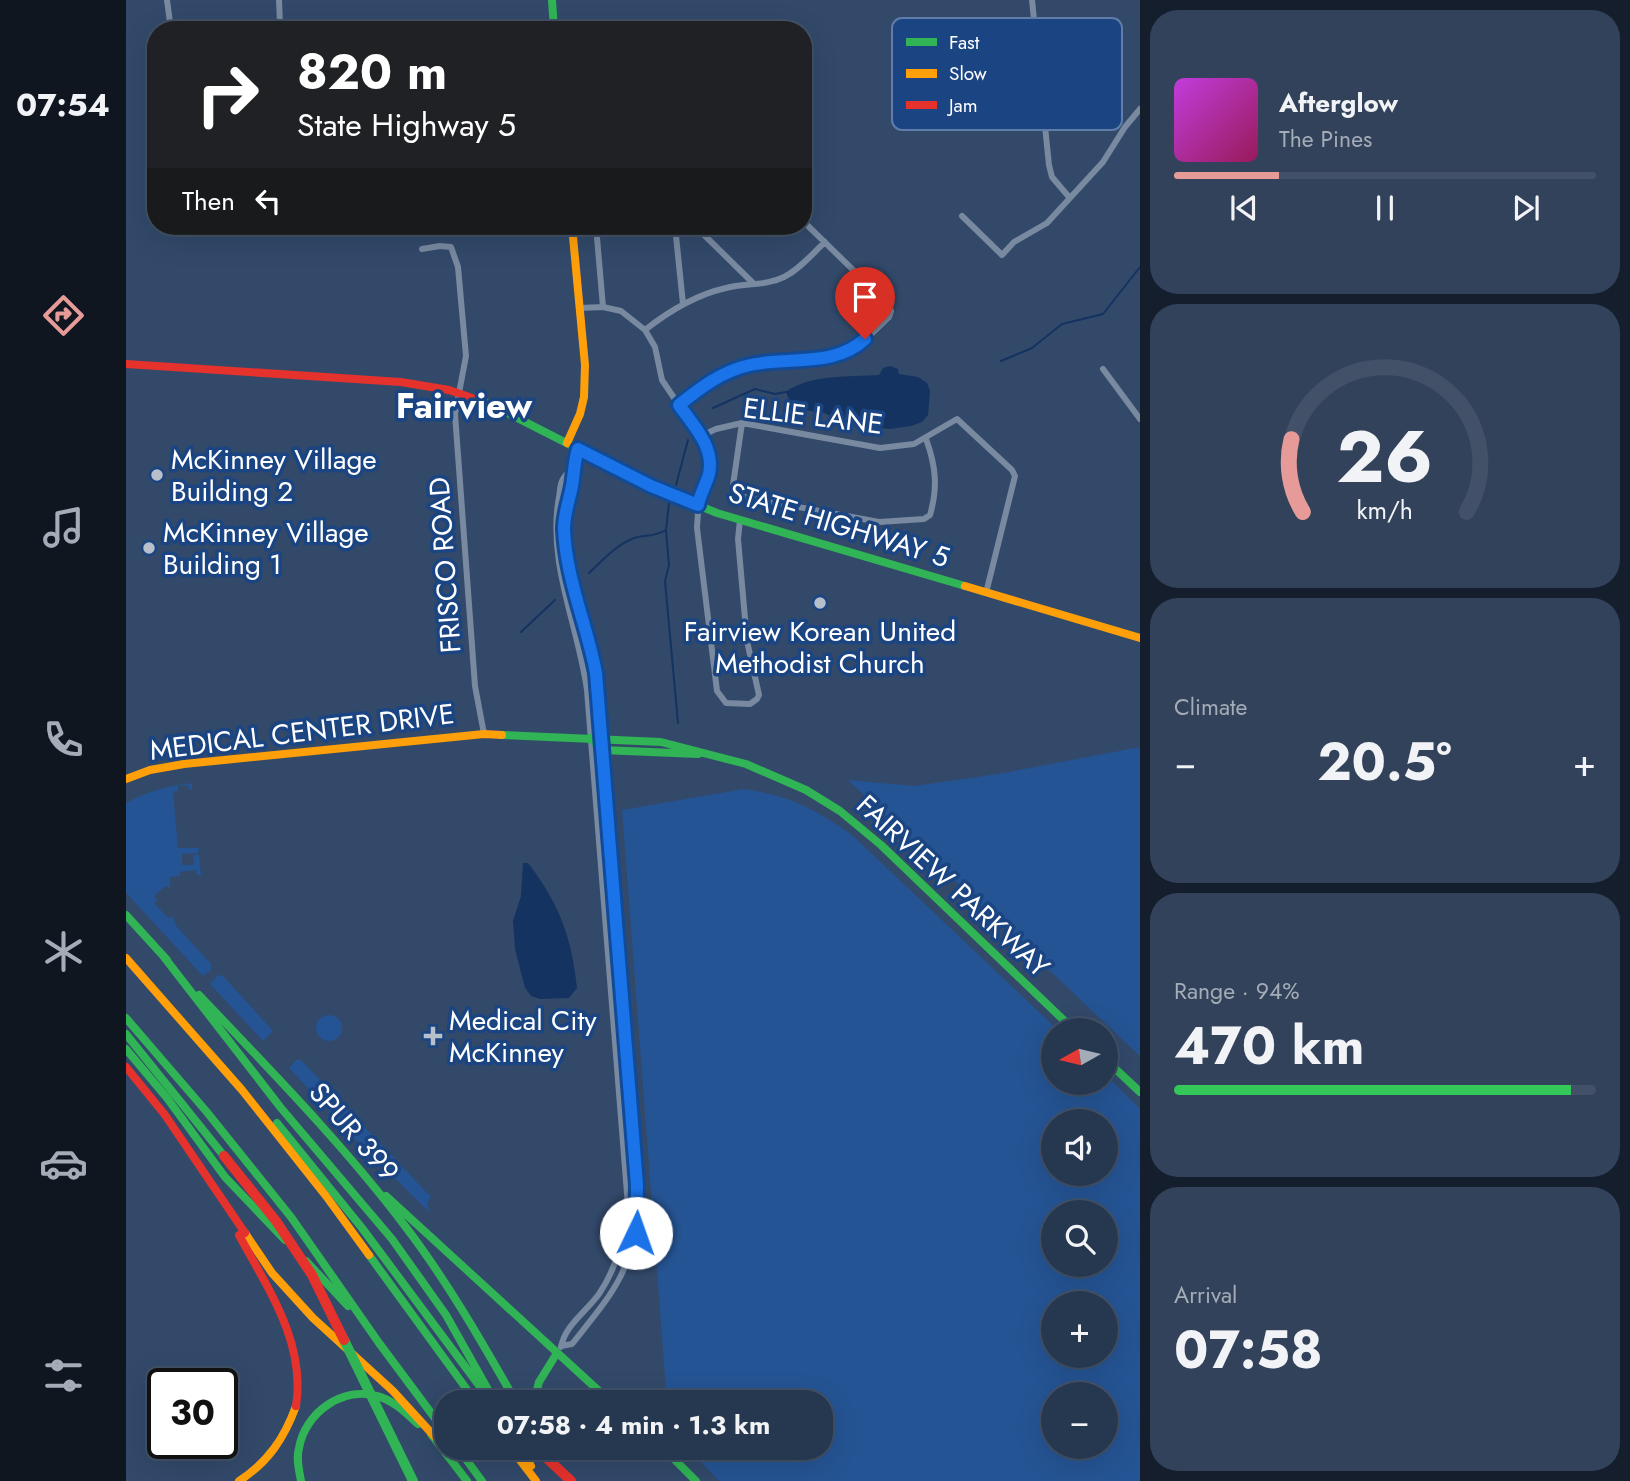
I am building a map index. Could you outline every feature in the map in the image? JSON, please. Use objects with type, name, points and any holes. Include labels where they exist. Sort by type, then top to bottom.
[{"type":"main road","points":[[552,0],[553,21]]},
{"type":"main road","points":[[572,446],[584,397],[585,365],[573,235]]},
{"type":"main road","name":"STATE HIGHWAY 5","points":[[126,364],[401,382],[460,393],[504,411],[651,486],[698,505],[740,520],[1140,638]]},
{"type":"main road","name":"FAIRVIEW PARKWAY","points":[[484,734],[598,742],[661,742],[751,766],[784,779],[843,813],[894,857],[1061,1018]]},
{"type":"main road","name":"MEDICAL CENTER DRIVE","points":[[126,779],[156,769],[184,764],[484,734]]},
{"type":"main road","name":"SPUR 399","points":[[126,915],[404,1225],[450,1289],[510,1390]]},
{"type":"main road","points":[[164,957],[281,1108],[383,1228],[417,1273],[446,1315],[487,1390]]},
{"type":"main road","points":[[126,958],[242,1090],[326,1196],[467,1390]]},
{"type":"main road","points":[[126,1018],[254,1171],[349,1297],[434,1426]]},
{"type":"main road","points":[[126,1034],[276,1222],[312,1275],[413,1481]]},
{"type":"main road","points":[[126,1049],[167,1098],[225,1177],[331,1287],[379,1343]]},
{"type":"main road","points":[[126,1066],[164,1115],[257,1254],[289,1294],[434,1429]]},
{"type":"main road","points":[[1118,1071],[1140,1092]]},
{"type":"main road","points":[[242,1090],[273,1118],[298,1148],[362,1228],[430,1323],[484,1390]]},
{"type":"main road","points":[[360,1173],[559,1350],[599,1390]]},
{"type":"main road","points":[[224,1205],[292,1337],[300,1373],[296,1409],[281,1442],[254,1472],[239,1481]]},
{"type":"main road","points":[[536,1390],[541,1374],[559,1350]]},
{"type":"main road","points":[[301,1481],[297,1461],[298,1446],[304,1429],[321,1409],[343,1398],[369,1394],[385,1399],[434,1431]]},
{"type":"main road","points":[[455,1460],[467,1481]]},
{"type":"main road","points":[[467,1460],[482,1481]]},
{"type":"main road","points":[[520,1460],[537,1481]]},
{"type":"main road","points":[[527,1460],[537,1481]]},
{"type":"main road","points":[[548,1460],[561,1481]]},
{"type":"main road","points":[[551,1460],[571,1481]]},
{"type":"main road","points":[[675,1460],[696,1481]]},
{"type":"street","points":[[167,0],[170,21]]},
{"type":"street","points":[[279,0],[280,21]]},
{"type":"street","points":[[1032,0],[1034,18]]},
{"type":"street","points":[[962,216],[1002,255],[1014,242],[1047,223],[1104,163],[1125,127],[1140,109]]},
{"type":"street","points":[[1045,130],[1052,177],[1069,197]]},
{"type":"street","points":[[679,405],[708,383],[747,365],[844,354],[858,346],[889,317],[889,305],[812,230]]},
{"type":"street","points":[[597,235],[603,307]]},
{"type":"street","points":[[676,235],[682,304]]},
{"type":"street","points":[[704,235],[754,284]]},
{"type":"street","points":[[645,330],[682,304],[726,287],[768,282],[795,270],[825,242]]},
{"type":"street","name":"FRISCO ROAD","points":[[422,249],[452,247],[455,253],[466,356],[455,414],[475,686],[484,734]]},
{"type":"street","points":[[580,308],[603,307],[630,316],[645,330],[655,347],[662,380],[707,447],[710,469],[698,505],[697,528],[718,691],[726,703],[734,705],[754,702],[759,689],[747,641],[738,539],[740,520]]},
{"type":"street","points":[[1103,369],[1140,419]]},
{"type":"street","name":"ELLIE LANE","points":[[701,436],[716,429],[742,423],[880,448],[906,446],[926,439],[957,419],[1012,470],[1015,477],[986,593]]},
{"type":"street","points":[[742,423],[733,485],[734,492],[739,496],[879,522],[924,519],[930,515],[936,482],[926,439]]},
{"type":"street","points":[[559,1350],[562,1337],[599,1294],[613,1268],[622,1245],[628,1206],[600,864],[596,673],[569,566],[564,525],[572,484],[572,446]]},
{"type":"street","points":[[559,1350],[572,1345],[601,1310],[621,1279],[636,1233],[638,1207],[611,863],[598,742],[583,660],[568,605],[555,540],[562,480],[572,468]]},
{"type":"street","points":[[568,605],[578,603]]},
{"type":"street","points":[[600,864],[611,863]]},
{"type":"street","points":[[613,1024],[624,1023]]},
{"type":"street","points":[[628,1206],[638,1207]]},
{"type":"shaded area","points":[[890,366],[898,369],[899,374],[918,377],[927,383],[930,391],[928,415],[922,422],[890,429],[870,427],[857,420],[792,408],[786,392],[795,386],[818,379],[879,375],[883,368]]},
{"type":"shaded area","points":[[1140,747],[1140,1056],[1118,1035],[1118,1018],[1100,1018],[848,780],[914,786],[998,774]]},
{"type":"shaded area","points":[[192,783],[192,790],[188,785],[178,786],[178,791],[173,792],[178,848],[199,848],[198,853],[182,854],[182,865],[194,865],[193,855],[199,855],[201,875],[197,875],[196,870],[180,872],[180,876],[170,877],[170,888],[165,886],[154,896],[157,900],[154,903],[168,918],[172,916],[177,927],[211,964],[211,970],[203,976],[126,893],[126,803],[158,790]]},
{"type":"shaded area","points":[[744,789],[801,804],[852,835],[1045,1018],[1041,1018],[1041,1096],[1118,1096],[1118,1087],[1140,1109],[1140,1481],[719,1481],[699,1460],[833,1460],[833,1390],[666,1390],[622,810]]},
{"type":"shaded area","points":[[523,863],[528,863],[539,878],[562,922],[572,953],[577,988],[569,998],[540,999],[531,996],[525,988],[515,949],[513,921],[521,896]]},
{"type":"shaded area","points":[[218,975],[223,976],[273,1031],[263,1041],[210,984]]},
{"type":"shaded area","points":[[329,1015],[338,1019],[342,1028],[338,1037],[329,1041],[320,1037],[316,1028],[320,1019]]},
{"type":"shaded area","points":[[296,1060],[301,1060],[431,1197],[427,1204],[429,1212],[356,1140],[289,1068]]},
{"type":"waterway","points":[[1001,361],[1032,348],[1062,324],[1103,314],[1140,267]]},
{"type":"waterway","points":[[713,408],[755,389],[775,394],[786,392]]},
{"type":"waterway","points":[[676,485],[688,440]]},
{"type":"waterway","points":[[589,573],[627,541],[666,530],[669,503]]},
{"type":"waterway","points":[[666,530],[669,565],[665,581],[678,723]]},
{"type":"waterway","points":[[521,632],[555,600]]},
{"type":"traffic: fast","points":[[552,0],[553,21]]},
{"type":"traffic: fast","points":[[475,399],[492,405],[651,486],[717,513],[965,586]]},
{"type":"traffic: fast","points":[[502,735],[661,742],[746,764],[806,790],[840,811],[881,845],[1061,1018]]},
{"type":"traffic: fast","points":[[590,738],[602,750],[698,754]]},
{"type":"traffic: fast","points":[[126,915],[167,960]]},
{"type":"traffic: fast","points":[[164,957],[281,1108],[392,1239],[446,1315],[488,1390]]},
{"type":"traffic: fast","points":[[199,995],[331,1137],[405,1226],[450,1290],[509,1390]]},
{"type":"traffic: fast","points":[[126,1018],[206,1111],[291,1217],[434,1417]]},
{"type":"traffic: fast","points":[[126,1034],[224,1156]]},
{"type":"traffic: fast","points":[[126,1049],[167,1098],[225,1177],[285,1240]]},
{"type":"traffic: fast","points":[[1118,1071],[1140,1092]]},
{"type":"traffic: fast","points":[[277,1123],[362,1228],[483,1390]]},
{"type":"traffic: fast","points":[[386,1196],[598,1390]]},
{"type":"traffic: fast","points":[[369,1255],[467,1390]]},
{"type":"traffic: fast","points":[[306,1261],[348,1306]]},
{"type":"traffic: fast","points":[[344,1340],[413,1481]]},
{"type":"traffic: fast","points":[[537,1390],[557,1353]]},
{"type":"traffic: fast","points":[[301,1481],[298,1456],[303,1435],[317,1414],[339,1399],[351,1395],[377,1396],[394,1404],[418,1424]]},
{"type":"traffic: fast","points":[[431,1434],[467,1481]]},
{"type":"traffic: fast","points":[[467,1460],[482,1481]]},
{"type":"traffic: fast","points":[[675,1460],[696,1481]]},
{"type":"traffic: slow","points":[[567,443],[580,414],[584,397],[585,365],[573,235]]},
{"type":"traffic: slow","points":[[965,586],[1140,638]]},
{"type":"traffic: slow","points":[[126,779],[150,770],[184,764],[484,734],[502,735]]},
{"type":"traffic: slow","points":[[126,958],[242,1090],[369,1255]]},
{"type":"traffic: slow","points":[[245,1233],[272,1273],[313,1318],[393,1391],[434,1436]]},
{"type":"traffic: slow","points":[[239,1481],[274,1449],[296,1406]]},
{"type":"traffic: slow","points":[[520,1460],[536,1481]]},
{"type":"traffic: slow","points":[[528,1460],[531,1466]]},
{"type":"traffic: jam","points":[[126,364],[401,382],[449,390],[475,399]]},
{"type":"traffic: jam","points":[[126,1067],[165,1115],[245,1233]]},
{"type":"traffic: jam","points":[[224,1156],[276,1221],[312,1275],[344,1340]]},
{"type":"traffic: jam","points":[[239,1235],[272,1296],[290,1338],[298,1383],[296,1406]]},
{"type":"traffic: jam","points":[[549,1460],[571,1481]]},
{"type":"place","name":"McKinney Village Building 2","points":[[157,475]]},
{"type":"place","name":"McKinney Village Building 1","points":[[149,548]]},
{"type":"place","name":"Fairview Korean United Methodist Church","points":[[820,603]]},
{"type":"place","name":"Medical City McKinney","points":[[433,1036]]},
{"type":"district","name":"Fairview","points":[[464,406]]},
{"type":"route","points":[[636,1233],[637,1185],[596,673],[565,543],[564,525],[572,484],[572,468],[578,449],[651,486],[698,505],[709,475],[709,454],[701,436],[679,405],[708,383],[747,365],[844,354],[865,339]]}]
